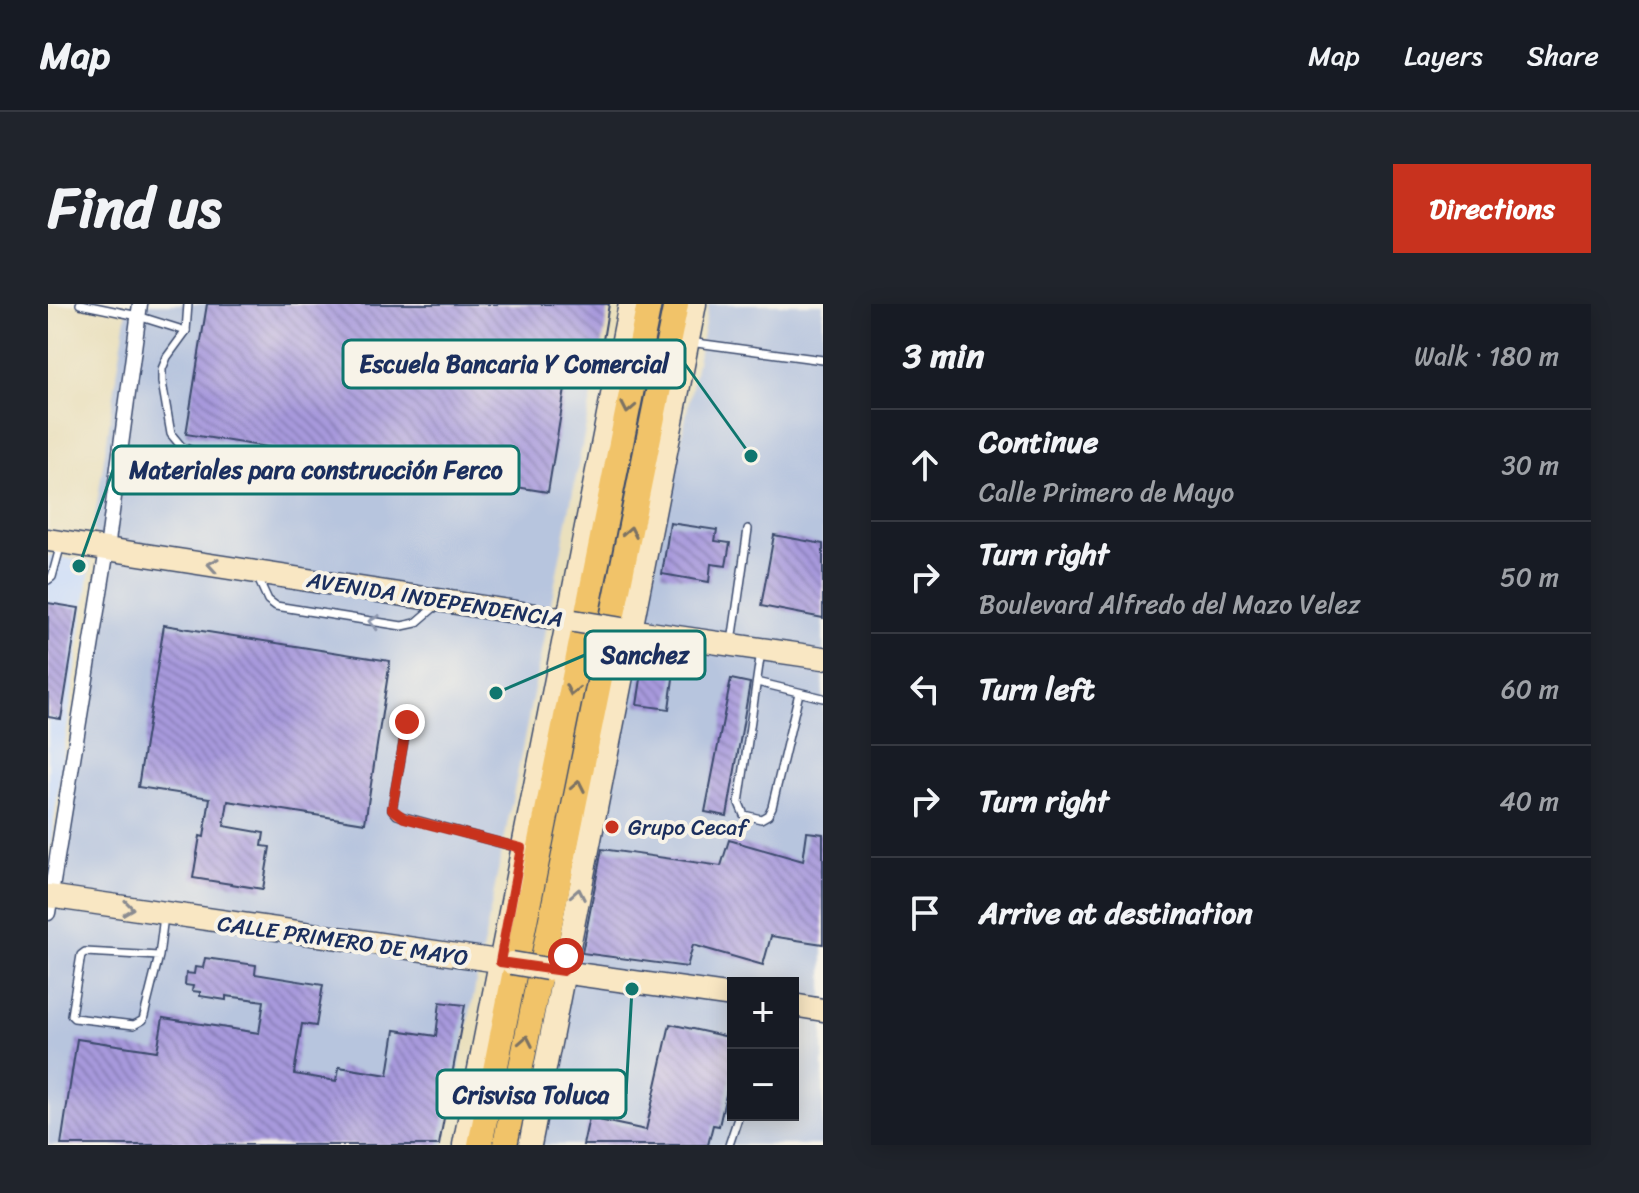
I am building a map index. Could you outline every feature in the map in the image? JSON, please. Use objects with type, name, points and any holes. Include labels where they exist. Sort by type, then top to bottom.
[{"type":"main road","points":[[480,1145],[649,304]]},
{"type":"main road","points":[[505,1145],[676,304]]},
{"type":"street","points":[[464,1145],[506,963],[503,936],[571,620],[630,304]]},
{"type":"street","points":[[530,1145],[555,970],[695,304]]},
{"type":"street","points":[[49,902],[107,549],[139,310]]},
{"type":"street","name":"AVENIDA INDEPENDENCIA","points":[[55,541],[823,658]]},
{"type":"street","name":"CALLE PRIMERO DE MAYO","points":[[49,902],[164,914],[727,995]]},
{"type":"street","points":[[799,1006],[823,1010]]},
{"type":"lane","points":[[80,304],[139,310],[186,331]]},
{"type":"lane","points":[[188,304],[186,331],[162,369],[171,434],[181,446],[199,454],[380,487]]},
{"type":"lane","points":[[687,342],[823,360]]},
{"type":"lane","points":[[731,645],[748,529]]},
{"type":"lane","points":[[48,580],[52,577],[55,541]]},
{"type":"lane","points":[[255,571],[268,600],[276,606],[402,626],[416,623],[442,600]]},
{"type":"lane","points":[[762,649],[739,803],[744,815],[761,819],[768,815],[772,807],[799,693]]},
{"type":"lane","points":[[757,682],[823,698]]},
{"type":"lane","points":[[407,722],[392,809],[397,815],[521,848]]},
{"type":"lane","points":[[159,956],[85,952],[81,955],[71,1015],[102,1022],[140,1024],[159,956],[164,914]]},
{"type":"lane","points":[[729,1145],[737,1121]]},
{"type":"shaded area","points":[[128,304],[610,304],[444,1145],[48,1145],[48,922],[102,548],[93,530]]},
{"type":"shaded area","points":[[709,304],[823,304],[823,1145],[541,1145],[577,948]]},
{"type":"shaded area","points":[[48,555],[91,562],[48,864]]},
{"type":"building","points":[[207,304],[609,304],[595,388],[566,383],[548,492],[186,434]]},
{"type":"building","points":[[670,523],[717,530],[715,541],[730,543],[726,566],[711,564],[709,582],[662,574]]},
{"type":"building","points":[[774,535],[823,544],[823,618],[761,606]]},
{"type":"building","points":[[48,603],[79,608],[61,719],[48,717]]},
{"type":"building","points":[[164,625],[390,661],[365,823],[228,801],[224,826],[264,833],[262,846],[270,847],[263,889],[193,878],[210,798],[138,787]]},
{"type":"building","points":[[643,666],[674,671],[669,709],[637,705]]},
{"type":"building","points":[[731,679],[750,683],[727,816],[705,812]]},
{"type":"building","points":[[807,832],[823,834],[823,944],[771,936],[763,965],[693,945],[687,967],[582,953],[602,849],[721,866],[729,840],[803,861]]},
{"type":"building","points":[[205,958],[256,965],[255,974],[323,985],[316,1026],[302,1024],[294,1074],[337,1081],[339,1067],[388,1075],[395,1030],[436,1036],[440,1002],[465,1005],[439,1145],[61,1145],[77,1039],[157,1051],[163,1018],[259,1033],[264,1001],[200,996],[200,992],[192,991],[193,986],[185,985],[186,973],[194,974],[195,967],[203,968]]},
{"type":"building","points":[[670,1024],[727,1037],[727,1091],[719,1126],[713,1125],[708,1145],[583,1145],[589,1118],[646,1130]]},
{"type":"place","name":"Escuela Bancaria Y Comercial","points":[[751,456]]},
{"type":"place","name":"Materiales para construcción Ferco","points":[[79,566]]},
{"type":"place","name":"Sanchez","points":[[496,693]]},
{"type":"place","name":"Grupo Cecaf","points":[[612,827]]},
{"type":"place","name":"Crisvisa Toluca","points":[[632,989]]},
{"type":"route","points":[[407,722],[392,809],[404,818],[521,848],[500,962],[563,971],[566,956]]}]
